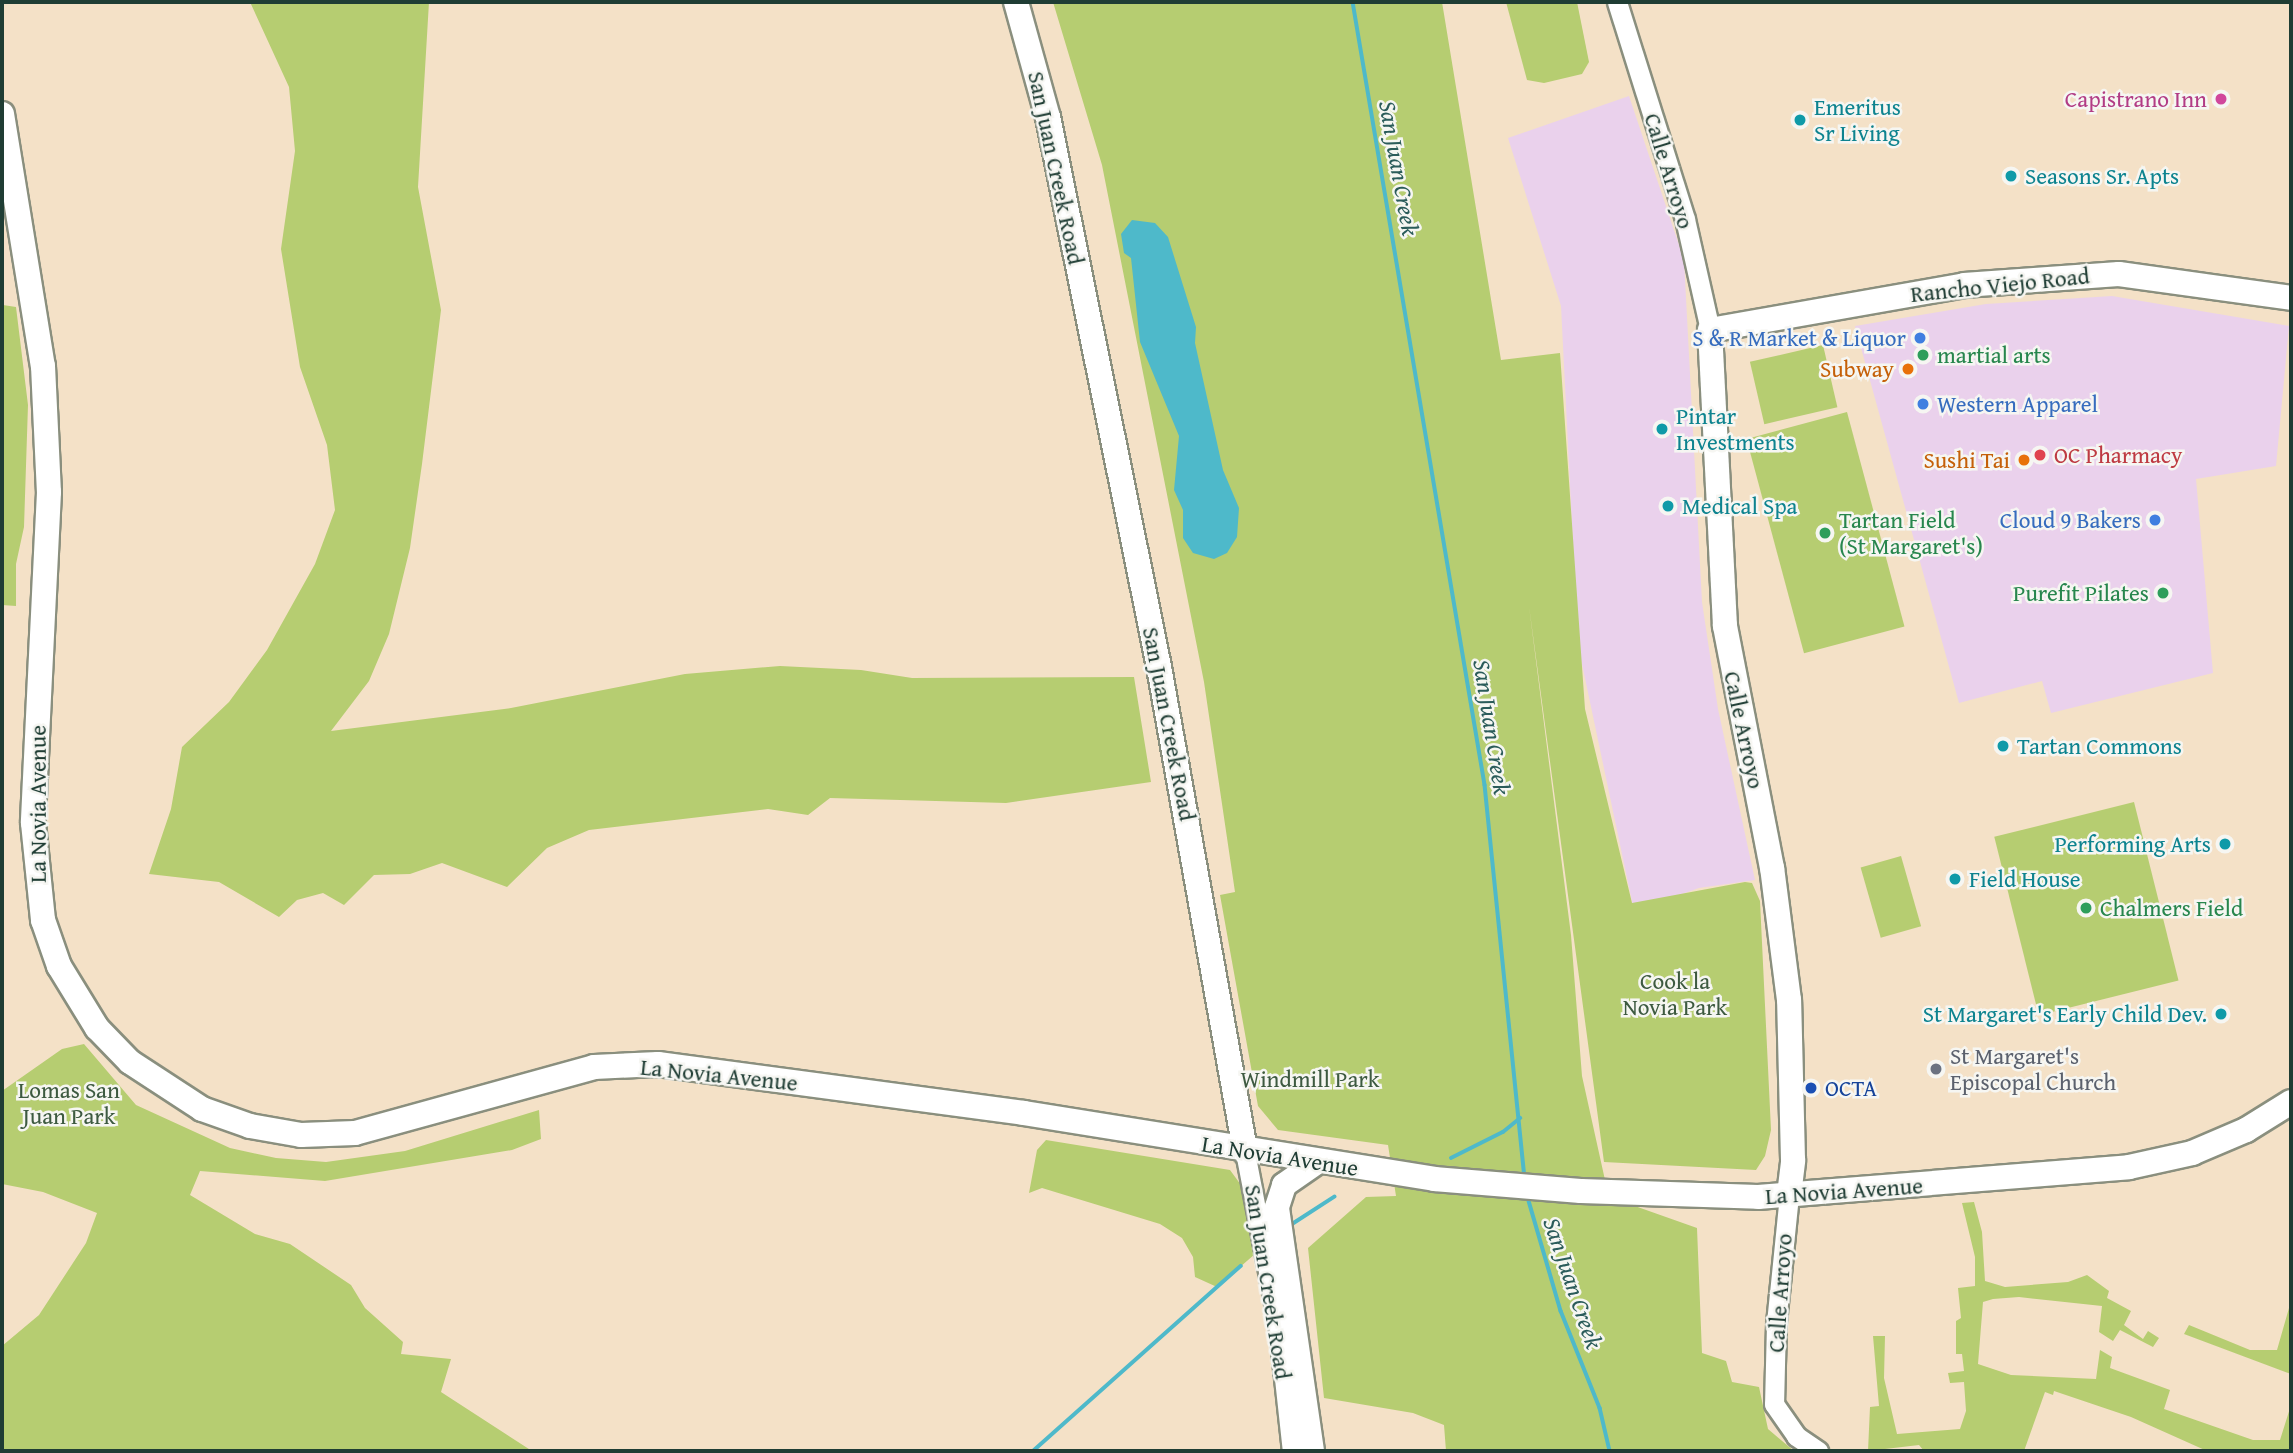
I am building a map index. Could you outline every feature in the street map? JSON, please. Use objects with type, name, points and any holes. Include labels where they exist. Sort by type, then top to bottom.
[{"type":"main road","name":"San Juan Creek Road","points":[[1016,2],[1048,117],[1159,667],[1245,1152]]},
{"type":"main road","name":"La Novia Avenue","points":[[2,114],[43,366],[49,492],[33,822],[35,873],[43,920],[59,967],[83,1010],[130,1062],[202,1109],[250,1126],[301,1135],[355,1133],[412,1120],[594,1067],[657,1064],[1024,1113],[1245,1152],[1434,1179],[1581,1191],[1789,1195],[2129,1167],[2192,1153],[2246,1130],[2291,1102]]},
{"type":"main road","name":"Rancho Viejo Road","points":[[1710,330],[1964,285],[2119,274],[2291,298]]},
{"type":"main road","name":"Calle Arroyo","points":[[1710,330],[1715,486],[1727,640],[1772,868],[1789,1000],[1793,1160],[1789,1195]]},
{"type":"main road","points":[[1312,1451],[1277,1207],[1283,1185],[1317,1162]]},
{"type":"street","name":"Calle Arroyo","points":[[1617,2],[1685,219],[1710,330]]},
{"type":"street","name":"San Juan Creek Road","points":[[1245,1152],[1278,1323],[1292,1451]]},
{"type":"street","name":"Calle Arroyo","points":[[1789,1195],[1776,1324],[1774,1404],[1796,1436],[1818,1451]]},
{"type":"shaded area","points":[[1629,96],[1684,260],[1702,602],[1718,709],[1755,880],[1699,888],[1634,911],[1578,645],[1561,306],[1508,138]]},
{"type":"shaded area","points":[[2112,296],[2289,326],[2276,466],[2196,479],[2213,673],[2051,713],[2042,681],[1959,703],[1855,326],[1986,304]]},
{"type":"green space","points":[[250,2],[429,2],[418,187],[441,310],[422,464],[410,548],[389,634],[369,681],[331,731],[511,708],[685,674],[780,666],[861,670],[912,678],[1134,677],[1151,782],[1006,803],[830,798],[808,815],[768,809],[589,830],[547,848],[507,887],[442,863],[410,874],[374,875],[344,905],[323,893],[297,900],[279,917],[219,882],[149,874],[171,809],[182,747],[229,702],[267,650],[315,564],[335,510],[327,445],[300,367],[281,249],[295,151],[289,87]]},
{"type":"green space","points":[[1053,2],[1442,2],[1501,360],[1560,353],[1585,709],[1632,903],[1745,882],[1752,883],[1760,901],[1771,1130],[1765,1156],[1756,1170],[1604,1162],[1529,606],[1571,935],[1582,1076],[1605,1180],[1632,1205],[1697,1228],[1702,1353],[1726,1361],[1732,1382],[1759,1387],[1768,1429],[1794,1451],[1446,1451],[1444,1425],[1413,1413],[1324,1398],[1308,1248],[1366,1197],[1396,1196],[1388,1145],[1278,1130],[1258,1106],[1220,895],[1235,892],[1204,682],[1102,165]]},
{"type":"green space","points":[[1506,2],[1577,2],[1589,62],[1582,74],[1544,83],[1527,80]]},
{"type":"green space","points":[[2,300],[3,305],[16,307],[28,405],[24,527],[16,564],[16,606],[2,605]]},
{"type":"green space","points":[[1823,345],[1837,407],[1764,424],[1750,362]]},
{"type":"green space","name":"Tartan Field (St Margaret's)","points":[[1847,412],[1904,626],[1804,653],[1747,439]]},
{"type":"green space","name":"Chalmers Field","points":[[2134,802],[2179,981],[2039,1015],[1994,837]]},
{"type":"green space","points":[[1901,856],[1921,926],[1881,938],[1861,868]]},
{"type":"green space","name":"Lomas San Juan Park","points":[[84,1044],[136,1105],[230,1148],[276,1158],[326,1162],[405,1151],[539,1110],[541,1139],[512,1150],[325,1181],[200,1171],[190,1195],[255,1234],[290,1244],[351,1285],[365,1308],[403,1342],[401,1354],[451,1359],[441,1392],[532,1451],[2,1451],[2,1346],[39,1315],[86,1243],[97,1213],[43,1192],[2,1184],[2,1091],[62,1049]]},
{"type":"green space","points":[[1046,1140],[1230,1170],[1241,1185],[1253,1221],[1255,1254],[1217,1287],[1195,1277],[1193,1257],[1182,1238],[1160,1224],[1042,1188],[1029,1193],[1037,1150]]},
{"type":"green space","points":[[1974,1202],[1982,1232],[1985,1281],[2005,1287],[2068,1282],[2087,1275],[2109,1291],[2107,1298],[2131,1311],[2124,1325],[2143,1339],[2148,1331],[2159,1338],[2153,1347],[2120,1330],[2113,1341],[2099,1332],[2102,1306],[2019,1297],[1993,1299],[1983,1302],[1978,1364],[2011,1375],[2096,1379],[2100,1350],[2112,1357],[2110,1368],[2170,1390],[2164,1409],[2253,1440],[2280,1440],[2291,1405],[2291,1451],[2207,1451],[2131,1417],[2054,1391],[2053,1395],[2045,1392],[2024,1451],[1924,1451],[1919,1445],[1868,1451],[1870,1407],[1879,1406],[1873,1336],[1885,1336],[1884,1378],[1897,1434],[1960,1429],[1966,1411],[1964,1382],[1950,1383],[1948,1373],[1964,1371],[1962,1354],[1956,1354],[1956,1321],[1961,1318],[1958,1288],[1975,1286],[1975,1257],[1962,1203]]},
{"type":"green space","points":[[2291,1301],[2291,1374],[2184,1334],[2189,1325],[2250,1350],[2277,1350]]},
{"type":"water","points":[[1132,220],[1155,223],[1168,237],[1196,327],[1195,343],[1223,470],[1239,508],[1237,537],[1227,553],[1214,559],[1193,553],[1183,538],[1183,510],[1174,490],[1179,436],[1140,342],[1131,258],[1124,253],[1121,234]]},
{"type":"waterway","name":"San Juan Creek","points":[[1353,2],[1485,785],[1525,1176]]},
{"type":"waterway","points":[[1451,1158],[1503,1132],[1520,1118]]},
{"type":"waterway","name":"San Juan Creek","points":[[1527,1194],[1561,1311],[1600,1408],[1610,1451]]},
{"type":"waterway","points":[[1289,1226],[1334,1197]]},
{"type":"waterway","points":[[1033,1451],[1241,1266]]},
{"type":"place","name":"Capistrano Inn","points":[[2221,99]]},
{"type":"place","name":"Emeritus Sr Living","points":[[1800,120]]},
{"type":"place","name":"Seasons Sr. Apts","points":[[2011,176]]},
{"type":"place","name":"S & R Market & Liquor","points":[[1920,338]]},
{"type":"place","name":"martial arts","points":[[1923,355]]},
{"type":"place","name":"Subway","points":[[1908,369]]},
{"type":"place","name":"Western Apparel","points":[[1923,404]]},
{"type":"place","name":"Pintar Investments","points":[[1662,429]]},
{"type":"place","name":"OC Pharmacy","points":[[2040,455]]},
{"type":"place","name":"Sushi Tai","points":[[2024,460]]},
{"type":"place","name":"Medical Spa","points":[[1668,506]]},
{"type":"place","name":"Cloud 9 Bakers","points":[[2155,520]]},
{"type":"place","name":"Tartan Field (St Margaret's)","points":[[1825,533]]},
{"type":"place","name":"Purefit Pilates","points":[[2163,593]]},
{"type":"place","name":"Tartan Commons","points":[[2003,746]]},
{"type":"place","name":"Performing Arts","points":[[2225,844]]},
{"type":"place","name":"Field House","points":[[1955,879]]},
{"type":"place","name":"Chalmers Field","points":[[2086,908]]},
{"type":"place","name":"St Margaret's Early Child Dev.","points":[[2221,1014]]},
{"type":"place","name":"St Margaret's Episcopal Church","points":[[1936,1069]]},
{"type":"place","name":"OCTA","points":[[1811,1088]]},
{"type":"park label","name":"Cook la Novia Park","points":[[1675,994]]},
{"type":"park label","name":"Windmill Park","points":[[1310,1079]]}]
